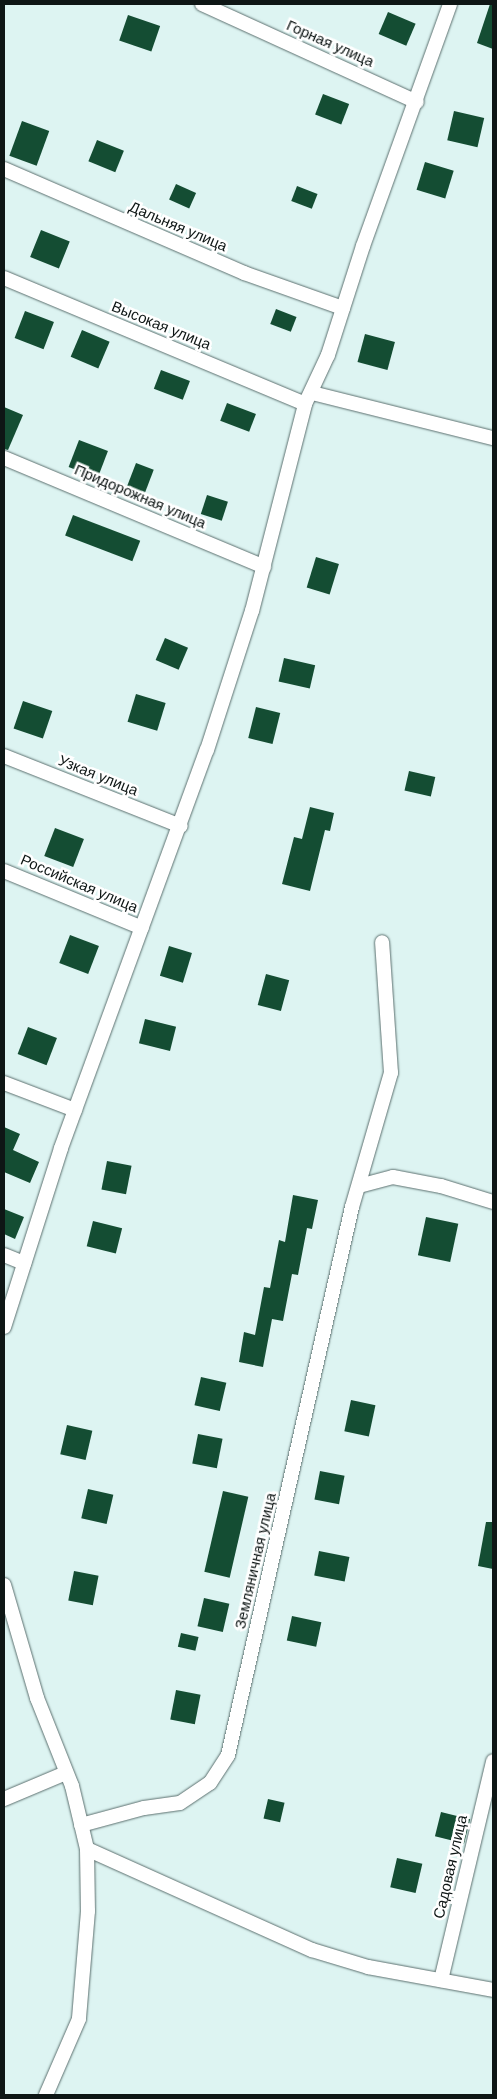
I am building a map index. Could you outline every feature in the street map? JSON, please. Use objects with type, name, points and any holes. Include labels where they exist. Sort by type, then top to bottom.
[{"type":"street","name":"Горная улица","points":[[202,4],[417,102]]},
{"type":"street","points":[[4,1327],[75,1110],[181,826],[264,567],[308,399],[343,308],[450,4]]},
{"type":"street","name":"Дальняя улица","points":[[4,169],[244,273],[343,308]]},
{"type":"street","name":"Высокая улица","points":[[4,278],[308,399],[493,438]]},
{"type":"street","name":"Придорожная улица","points":[[4,458],[264,567]]},
{"type":"street","name":"Узкая улица","points":[[4,756],[181,826]]},
{"type":"street","name":"Российская улица","points":[[4,871],[142,928]]},
{"type":"street","name":"Земляничная улица","points":[[81,1825],[144,1808],[180,1802],[210,1783],[228,1755],[352,1207],[391,1073],[382,942]]},
{"type":"street","points":[[4,1083],[75,1110]]},
{"type":"street","points":[[359,1186],[393,1177],[441,1186],[493,1202]]},
{"type":"street","points":[[4,1255],[24,1264]]},
{"type":"street","points":[[4,1585],[35,1690],[66,1773],[87,1849],[88,1920],[80,2019],[46,2095]]},
{"type":"street","name":"Садовая улица","points":[[441,1980],[493,1761]]},
{"type":"street","points":[[4,1799],[66,1773]]},
{"type":"street","points":[[87,1849],[312,1950],[368,1967],[493,1990]]},
{"type":"building","points":[[490,4],[493,4],[493,49],[477,43]]},
{"type":"building","points":[[388,12],[416,24],[406,46],[379,34]]},
{"type":"building","points":[[128,15],[160,26],[151,52],[119,41]]},
{"type":"building","points":[[323,94],[349,104],[341,125],[315,115]]},
{"type":"building","points":[[454,111],[484,118],[477,147],[447,140]]},
{"type":"building","points":[[22,121],[49,131],[37,166],[9,156]]},
{"type":"building","points":[[97,140],[124,151],[115,172],[88,161]]},
{"type":"building","points":[[425,162],[454,171],[445,199],[417,190]]},
{"type":"building","points":[[176,184],[196,193],[189,208],[169,200]]},
{"type":"building","points":[[297,186],[318,194],[312,209],[291,201]]},
{"type":"building","points":[[41,230],[70,242],[59,269],[30,257]]},
{"type":"building","points":[[276,309],[297,317],[291,332],[270,324]]},
{"type":"building","points":[[25,311],[54,322],[44,349],[15,338]]},
{"type":"building","points":[[82,330],[110,342],[98,368],[71,357]]},
{"type":"building","points":[[365,334],[395,342],[387,370],[357,362]]},
{"type":"building","points":[[161,370],[190,381],[183,400],[154,389]]},
{"type":"building","points":[[227,403],[256,414],[249,432],[220,421]]},
{"type":"building","points":[[4,407],[23,415],[8,450],[4,449]]},
{"type":"building","points":[[79,440],[108,451],[98,478],[69,467]]},
{"type":"building","points":[[136,463],[154,470],[143,497],[126,490]]},
{"type":"building","points":[[207,495],[228,502],[222,521],[201,514]]},
{"type":"building","points":[[73,515],[140,541],[132,561],[65,536]]},
{"type":"building","points":[[316,557],[339,564],[330,595],[307,588]]},
{"type":"building","points":[[165,638],[188,648],[179,670],[156,660]]},
{"type":"building","points":[[284,658],[315,665],[310,689],[279,681]]},
{"type":"building","points":[[136,694],[166,703],[157,731],[128,722]]},
{"type":"building","points":[[23,701],[52,711],[43,739],[14,728]]},
{"type":"building","points":[[256,707],[280,713],[273,744],[248,738]]},
{"type":"building","points":[[409,771],[435,777],[431,797],[405,790]]},
{"type":"building","points":[[310,807],[334,813],[330,831],[325,830],[310,891],[282,884],[294,837],[302,839]]},
{"type":"building","points":[[55,828],[84,839],[73,867],[44,856]]},
{"type":"building","points":[[70,935],[99,946],[88,974],[59,963]]},
{"type":"building","points":[[169,946],[192,953],[183,983],[160,976]]},
{"type":"building","points":[[266,974],[289,980],[281,1011],[258,1005]]},
{"type":"building","points":[[145,1019],[176,1027],[170,1051],[139,1043]]},
{"type":"building","points":[[28,1027],[57,1038],[47,1065],[18,1054]]},
{"type":"building","points":[[4,1127],[20,1134],[13,1150],[39,1162],[30,1183],[4,1172]]},
{"type":"building","points":[[107,1161],[132,1166],[126,1194],[101,1189]]},
{"type":"building","points":[[293,1195],[318,1200],[312,1229],[307,1228],[298,1275],[292,1274],[283,1321],[272,1319],[263,1367],[239,1362],[244,1332],[255,1335],[264,1287],[270,1288],[279,1240],[285,1242]]},
{"type":"building","points":[[4,1209],[24,1217],[15,1239],[4,1234]]},
{"type":"building","points":[[426,1217],[458,1224],[450,1262],[418,1255]]},
{"type":"building","points":[[93,1221],[122,1228],[116,1253],[87,1246]]},
{"type":"building","points":[[201,1377],[226,1383],[220,1411],[194,1405]]},
{"type":"building","points":[[351,1400],[375,1405],[369,1436],[344,1431]]},
{"type":"building","points":[[67,1425],[92,1431],[86,1460],[60,1454]]},
{"type":"building","points":[[198,1434],[223,1439],[217,1468],[192,1463]]},
{"type":"building","points":[[320,1471],[345,1476],[339,1504],[314,1499]]},
{"type":"building","points":[[88,1489],[113,1495],[107,1524],[81,1518]]},
{"type":"building","points":[[223,1491],[248,1497],[230,1578],[204,1572]]},
{"type":"building","points":[[486,1522],[493,1522],[493,1569],[478,1566]]},
{"type":"building","points":[[319,1551],[349,1557],[345,1581],[314,1576]]},
{"type":"building","points":[[74,1571],[99,1576],[93,1605],[68,1600]]},
{"type":"building","points":[[204,1598],[229,1604],[223,1632],[197,1626]]},
{"type":"building","points":[[292,1616],[321,1622],[316,1647],[287,1640]]},
{"type":"building","points":[[181,1633],[199,1637],[195,1651],[178,1647]]},
{"type":"building","points":[[176,1690],[201,1695],[195,1724],[170,1719]]},
{"type":"building","points":[[268,1799],[285,1803],[280,1822],[264,1818]]},
{"type":"building","points":[[441,1812],[470,1819],[464,1844],[435,1836]]},
{"type":"building","points":[[397,1858],[422,1864],[416,1893],[390,1887]]}]
